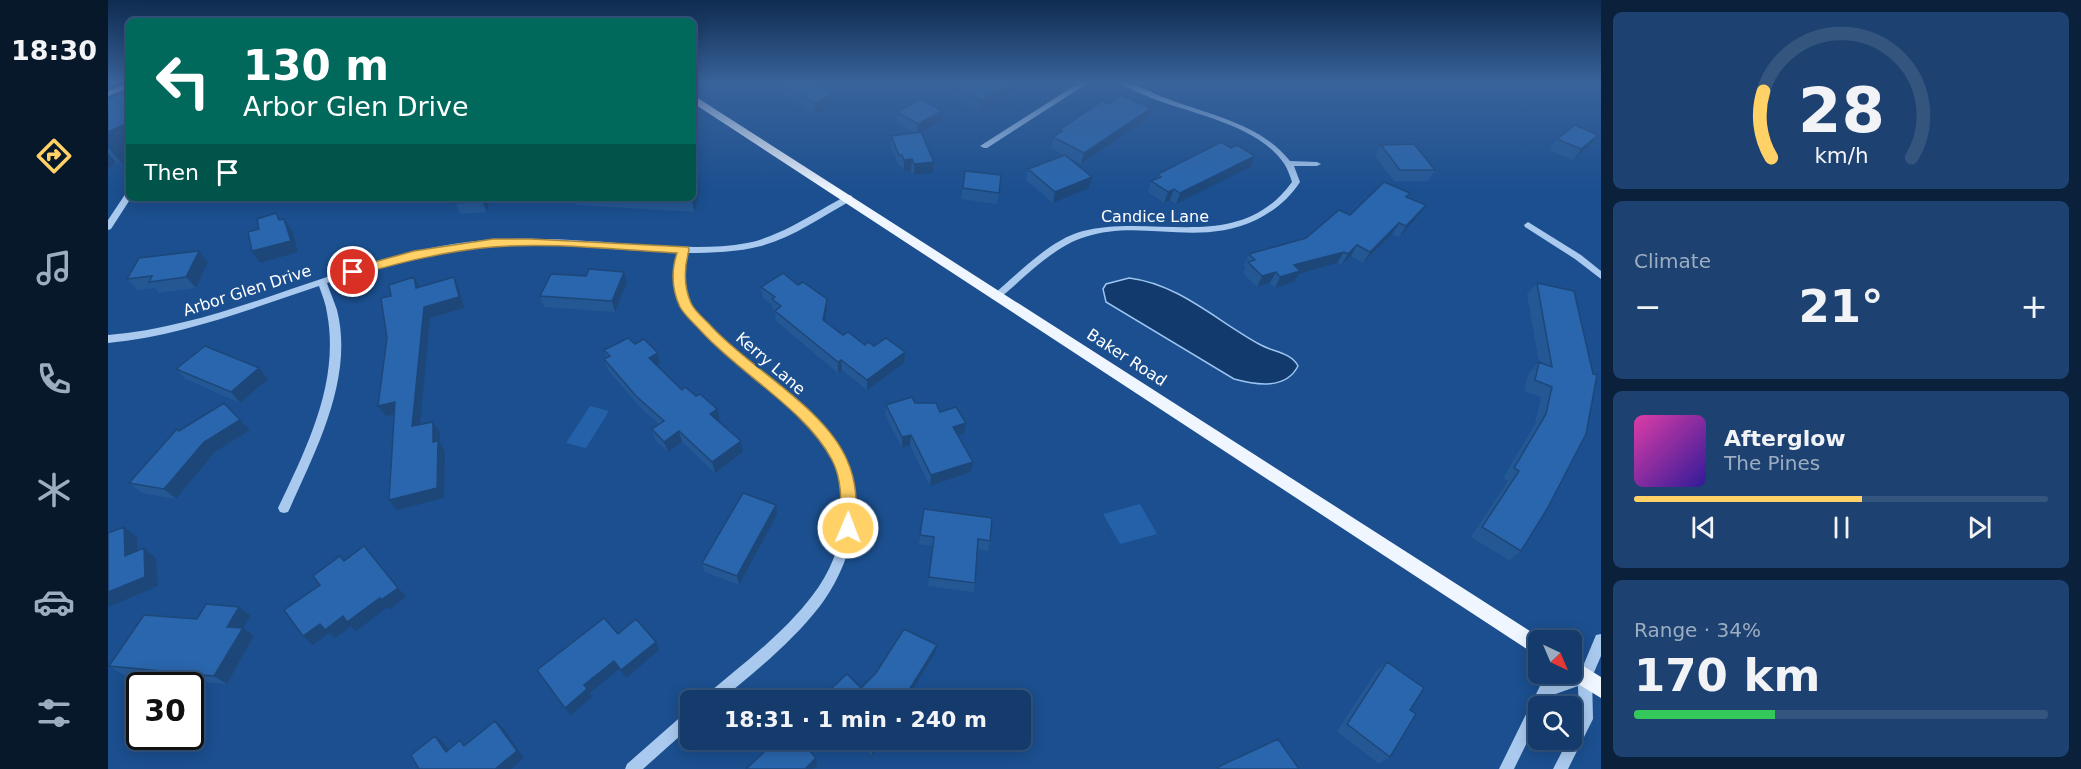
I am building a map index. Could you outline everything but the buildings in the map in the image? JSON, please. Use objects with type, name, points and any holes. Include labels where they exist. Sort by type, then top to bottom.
[{"type":"main road","name":"Baker Road","points":[[726,119],[1528,641]]},
{"type":"street","points":[[984,146],[1027,119]]},
{"type":"street","points":[[1219,119],[1231,123],[1271,146],[1287,157],[1290,163],[1317,164]]},
{"type":"street","name":"Candice Lane","points":[[997,296],[1063,244],[1081,234],[1106,229],[1198,233],[1226,230],[1249,222],[1290,192],[1296,182],[1290,163]]},
{"type":"street","name":"Arbor Glen Drive","points":[[108,339],[158,333],[194,324],[369,266],[414,255],[493,243],[531,242],[684,250],[733,248],[785,233],[849,198]]},
{"type":"street","points":[[108,227],[126,200]]},
{"type":"street","points":[[1528,225],[1578,257],[1601,276]]},
{"type":"street","name":"Kerry Lane","points":[[684,250],[679,265],[679,285],[686,307],[715,338],[803,414],[827,438],[841,461],[849,494],[848,528],[837,566],[817,600],[786,635],[723,690]]},
{"type":"street","points":[[284,508],[310,452],[332,383],[337,350],[329,295],[322,282]]},
{"type":"street","points":[[1560,769],[1586,719],[1586,678],[1601,640]]},
{"type":"street","points":[[1506,769],[1545,691],[1586,678]]},
{"type":"street","points":[[632,769],[680,727]]},
{"type":"shaded area","points":[[1129,278],[1181,295],[1243,335],[1291,358],[1298,366],[1286,379],[1270,384],[1234,379],[1106,302],[1103,289],[1106,284]]},
{"type":"shaded area","points":[[590,406],[609,411],[586,448],[566,443]]},
{"type":"shaded area","points":[[1140,504],[1157,534],[1120,544],[1103,514]]},
{"type":"route","points":[[353,272],[414,255],[493,243],[531,242],[684,250],[679,265],[679,285],[686,307],[715,338],[803,414],[827,438],[841,461],[849,494],[848,528]]}]
